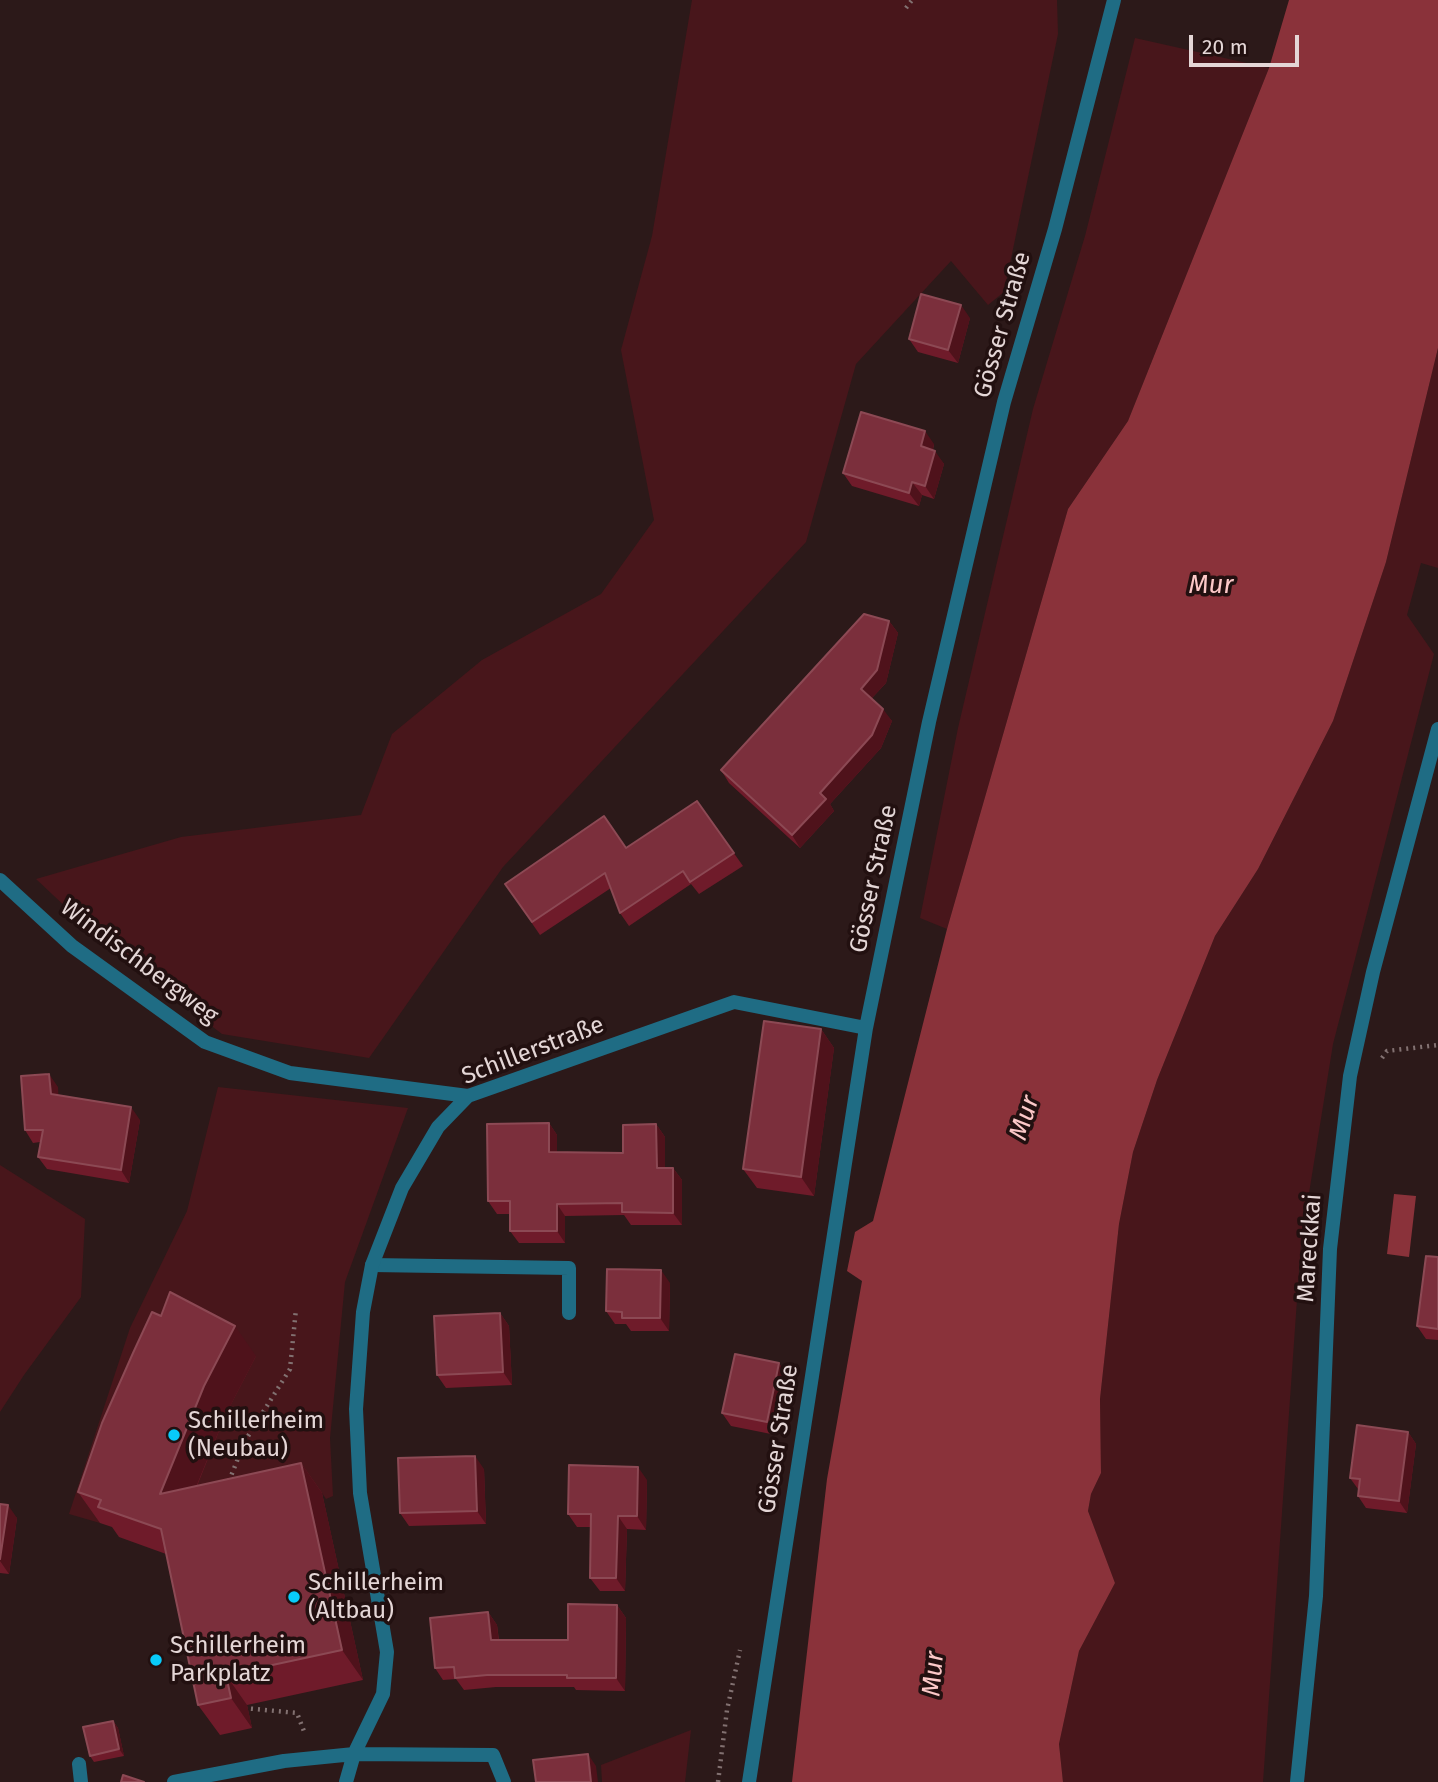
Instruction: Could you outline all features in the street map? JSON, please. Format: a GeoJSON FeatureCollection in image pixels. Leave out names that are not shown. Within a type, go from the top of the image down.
{"type":"FeatureCollection","features":[{"type":"Feature","properties":{"kind":"street","name":"Gösser Straße"},"geometry":{"type":"LineString","coordinates":[[749,1782],[866,1028],[929,722],[1004,402],[1055,229],[1114,0]]}},
{"type":"Feature","properties":{"kind":"street","name":"Mareckkai"},"geometry":{"type":"LineString","coordinates":[[1297,1782],[1316,1596],[1330,1249],[1350,1076],[1373,972],[1438,729]]}},
{"type":"Feature","properties":{"kind":"street","name":"Windischbergweg"},"geometry":{"type":"LineString","coordinates":[[0,880],[72,946],[205,1042],[290,1073],[468,1096]]}},
{"type":"Feature","properties":{"kind":"street","name":"Schillerstraße"},"geometry":{"type":"LineString","coordinates":[[346,1782],[354,1754],[383,1694],[387,1652],[360,1493],[356,1409],[363,1312],[372,1265],[402,1188],[438,1128],[468,1096],[734,1002],[866,1028]]}},
{"type":"Feature","properties":{"kind":"street"},"geometry":{"type":"LineString","coordinates":[[372,1265],[569,1268],[569,1313]]}},
{"type":"Feature","properties":{"kind":"street"},"geometry":{"type":"LineString","coordinates":[[174,1782],[284,1761],[354,1754],[493,1755],[504,1782]]}},
{"type":"Feature","properties":{"kind":"street"},"geometry":{"type":"LineString","coordinates":[[79,1764],[81,1782]]}},
{"type":"Feature","properties":{"kind":"path"},"geometry":{"type":"LineString","coordinates":[[906,8],[912,0]]}},
{"type":"Feature","properties":{"kind":"path"},"geometry":{"type":"LineString","coordinates":[[1376,1067],[1387,1051],[1438,1045]]}},
{"type":"Feature","properties":{"kind":"path"},"geometry":{"type":"LineString","coordinates":[[226,1489],[245,1441],[290,1369],[296,1309]]}},
{"type":"Feature","properties":{"kind":"path"},"geometry":{"type":"LineString","coordinates":[[243,1708],[297,1713],[314,1758]]}},
{"type":"Feature","properties":{"kind":"shaded area"},"geometry":{"type":"Polygon","coordinates":[[[692,0],[1057,0],[1058,34],[1004,292],[988,305],[951,261],[856,364],[806,542],[503,867],[369,1058],[222,1034],[105,944],[36,879],[181,837],[361,815],[392,734],[482,660],[601,594],[654,520],[621,350],[652,236],[692,0]]]}},
{"type":"Feature","properties":{"kind":"shaded area"},"geometry":{"type":"Polygon","coordinates":[[[1135,38],[1269,68],[1128,421],[1068,509],[947,929],[920,918],[958,728],[1033,409],[1085,236],[1135,38]]]}},
{"type":"Feature","properties":{"kind":"shaded area"},"geometry":{"type":"Polygon","coordinates":[[[1438,348],[1438,568],[1421,563],[1407,615],[1434,654],[1333,1044],[1301,1243],[1263,1782],[1063,1782],[1059,1744],[1079,1651],[1115,1583],[1088,1511],[1091,1494],[1101,1473],[1100,1399],[1119,1224],[1133,1152],[1157,1080],[1215,936],[1258,869],[1333,721],[1386,562],[1438,348]]]}},
{"type":"Feature","properties":{"kind":"shaded area"},"geometry":{"type":"Polygon","coordinates":[[[218,1087],[408,1108],[345,1282],[330,1438],[333,1496],[326,1499],[322,1493],[100,1523],[69,1514],[130,1328],[187,1211],[218,1087]]]}},
{"type":"Feature","properties":{"kind":"shaded area"},"geometry":{"type":"Polygon","coordinates":[[[0,1165],[85,1219],[81,1297],[0,1412],[0,1165]]]}},
{"type":"Feature","properties":{"kind":"shaded area"},"geometry":{"type":"Polygon","coordinates":[[[691,1730],[685,1782],[602,1782],[601,1765],[691,1730]]]}},
{"type":"Feature","properties":{"kind":"water","name":"Mur"},"geometry":{"type":"Polygon","coordinates":[[[1289,0],[1438,0],[1438,348],[1386,562],[1333,721],[1258,869],[1215,936],[1157,1080],[1133,1152],[1119,1224],[1100,1399],[1101,1473],[1091,1494],[1088,1511],[1115,1583],[1079,1651],[1059,1744],[1063,1782],[792,1782],[827,1479],[862,1281],[847,1271],[855,1232],[873,1221],[947,929],[1068,509],[1128,421],[1269,68],[1289,0]]]}},
{"type":"Feature","properties":{"kind":"water"},"geometry":{"type":"Polygon","coordinates":[[[1394,1194],[1416,1196],[1409,1257],[1387,1254],[1394,1194]]]}},
{"type":"Feature","properties":{"kind":"building"},"geometry":{"type":"Polygon","coordinates":[[[921,294],[961,305],[948,350],[909,339],[921,294]]]}},
{"type":"Feature","properties":{"kind":"building"},"geometry":{"type":"Polygon","coordinates":[[[861,412],[925,431],[921,446],[935,451],[925,486],[912,482],[909,493],[843,473],[861,412]]]}},
{"type":"Feature","properties":{"kind":"building"},"geometry":{"type":"Polygon","coordinates":[[[864,614],[889,621],[877,670],[861,689],[883,709],[872,735],[820,793],[826,799],[792,835],[721,770],[864,614]]]}},
{"type":"Feature","properties":{"kind":"building"},"geometry":{"type":"Polygon","coordinates":[[[697,801],[734,853],[690,882],[683,871],[620,913],[605,873],[532,922],[505,884],[604,816],[626,848],[697,801]]]}},
{"type":"Feature","properties":{"kind":"building"},"geometry":{"type":"Polygon","coordinates":[[[764,1021],[821,1029],[801,1177],[743,1169],[764,1021]]]}},
{"type":"Feature","properties":{"kind":"building"},"geometry":{"type":"Polygon","coordinates":[[[49,1074],[51,1094],[131,1107],[121,1170],[38,1157],[43,1130],[25,1130],[21,1076],[49,1074]]]}},
{"type":"Feature","properties":{"kind":"building"},"geometry":{"type":"Polygon","coordinates":[[[549,1123],[549,1152],[623,1153],[623,1125],[656,1124],[657,1168],[673,1168],[673,1213],[622,1212],[622,1203],[557,1204],[557,1231],[510,1231],[510,1201],[488,1201],[487,1124],[549,1123]]]}},
{"type":"Feature","properties":{"kind":"building"},"geometry":{"type":"Polygon","coordinates":[[[1426,1256],[1438,1257],[1438,1329],[1417,1326],[1426,1256]]]}},
{"type":"Feature","properties":{"kind":"building"},"geometry":{"type":"Polygon","coordinates":[[[607,1269],[661,1270],[660,1318],[622,1318],[622,1312],[606,1311],[607,1269]]]}},
{"type":"Feature","properties":{"kind":"building"},"geometry":{"type":"Polygon","coordinates":[[[170,1292],[235,1326],[204,1386],[160,1494],[301,1463],[342,1650],[226,1675],[231,1698],[198,1705],[161,1529],[98,1507],[101,1500],[78,1492],[102,1423],[133,1353],[152,1312],[161,1316],[170,1292]]]}},
{"type":"Feature","properties":{"kind":"building"},"geometry":{"type":"Polygon","coordinates":[[[500,1313],[503,1372],[437,1375],[434,1316],[500,1313]]]}},
{"type":"Feature","properties":{"kind":"building"},"geometry":{"type":"Polygon","coordinates":[[[735,1354],[779,1363],[767,1422],[722,1413],[735,1354]]]}},
{"type":"Feature","properties":{"kind":"building"},"geometry":{"type":"Polygon","coordinates":[[[1357,1425],[1408,1432],[1399,1501],[1358,1496],[1360,1479],[1350,1478],[1357,1425]]]}},
{"type":"Feature","properties":{"kind":"building"},"geometry":{"type":"Polygon","coordinates":[[[475,1456],[477,1511],[400,1513],[398,1458],[475,1456]]]}},
{"type":"Feature","properties":{"kind":"building"},"geometry":{"type":"Polygon","coordinates":[[[569,1465],[638,1467],[637,1516],[618,1516],[616,1578],[590,1578],[591,1514],[568,1514],[569,1465]]]}},
{"type":"Feature","properties":{"kind":"building"},"geometry":{"type":"Polygon","coordinates":[[[0,1504],[8,1505],[0,1559],[0,1504]]]}},
{"type":"Feature","properties":{"kind":"building"},"geometry":{"type":"Polygon","coordinates":[[[568,1604],[617,1605],[616,1678],[487,1675],[455,1678],[454,1667],[435,1668],[430,1618],[488,1612],[491,1640],[568,1640],[568,1604]]]}},
{"type":"Feature","properties":{"kind":"building"},"geometry":{"type":"Polygon","coordinates":[[[113,1721],[119,1749],[90,1756],[83,1727],[113,1721]]]}},
{"type":"Feature","properties":{"kind":"building"},"geometry":{"type":"Polygon","coordinates":[[[588,1754],[591,1782],[536,1782],[533,1760],[588,1754]]]}},
{"type":"Feature","properties":{"kind":"building"},"geometry":{"type":"Polygon","coordinates":[[[123,1775],[144,1782],[121,1782],[123,1775]]]}},
{"type":"Feature","properties":{"kind":"place","name":"Schillerheim (Neubau)"},"geometry":{"type":"Point","coordinates":[174,1435]}},
{"type":"Feature","properties":{"kind":"place","name":"Schillerheim (Altbau)"},"geometry":{"type":"Point","coordinates":[294,1597]}},
{"type":"Feature","properties":{"kind":"place","name":"Schillerheim Parkplatz"},"geometry":{"type":"Point","coordinates":[156,1660]}}]}
